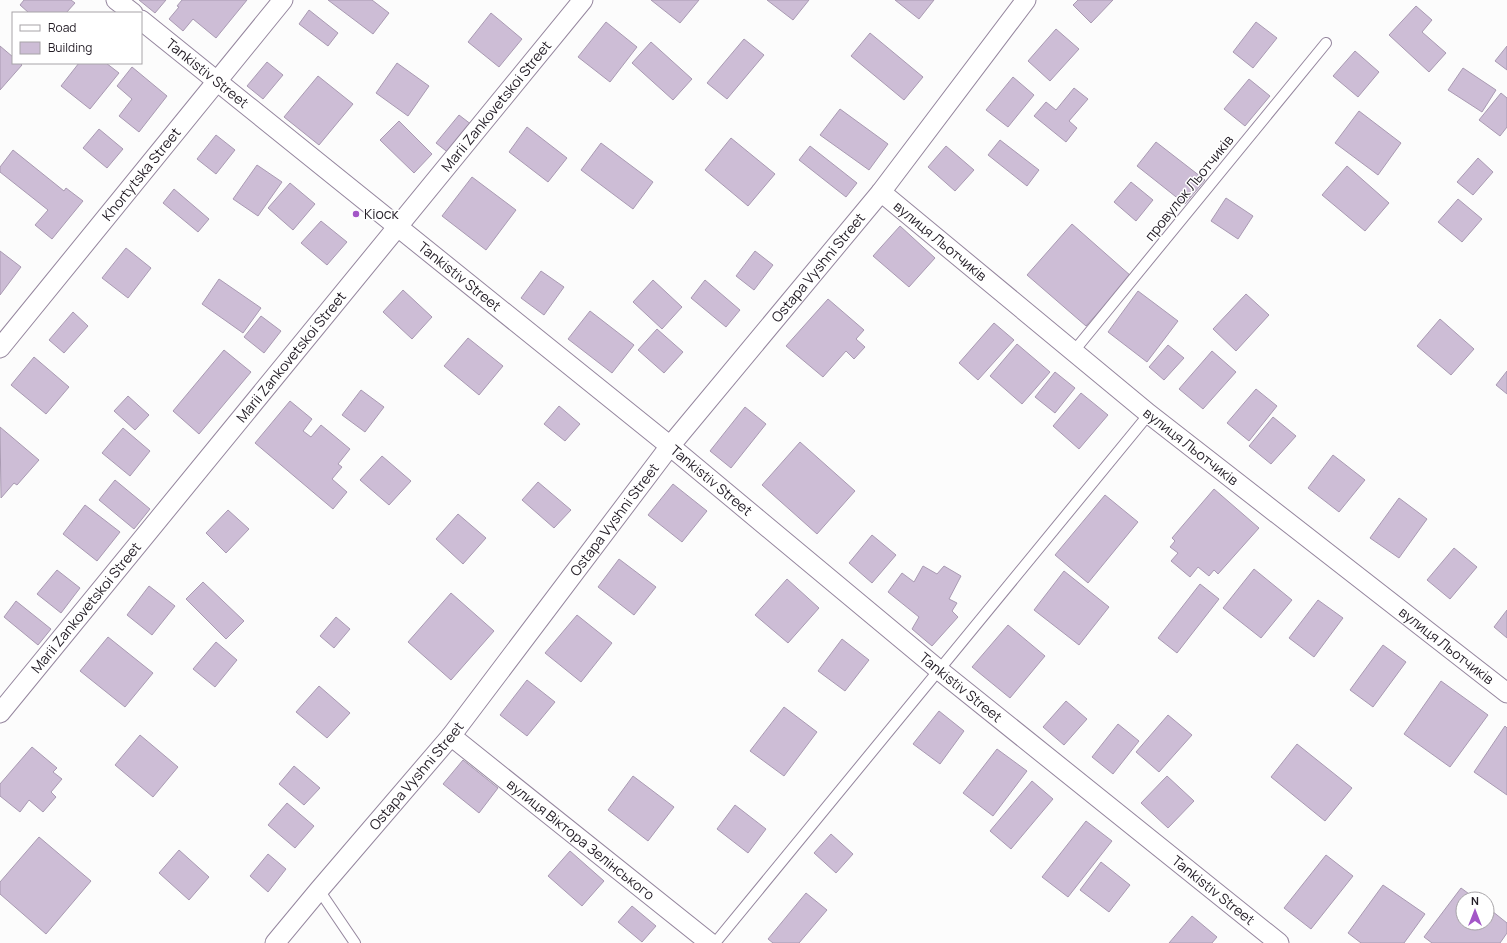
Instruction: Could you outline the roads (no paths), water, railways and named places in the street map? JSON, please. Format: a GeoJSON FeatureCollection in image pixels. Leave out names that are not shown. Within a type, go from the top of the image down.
{"type":"FeatureCollection","features":[{"type":"Feature","properties":{"kind":"street"},"geometry":{"type":"LineString","coordinates":[[116,0],[132,12]]}},
{"type":"Feature","properties":{"kind":"street","name":"Khortytska Street"},"geometry":{"type":"LineString","coordinates":[[0,348],[283,0]]}},
{"type":"Feature","properties":{"kind":"street","name":"Marii Zankovetskoi Street"},"geometry":{"type":"LineString","coordinates":[[0,713],[583,0]]}},
{"type":"Feature","properties":{"kind":"street","name":"Ostapa Vyshni Street"},"geometry":{"type":"LineString","coordinates":[[275,943],[452,736],[670,446],[881,192],[1026,0]]}},
{"type":"Feature","properties":{"kind":"street","name":"Tankistiv Street"},"geometry":{"type":"LineString","coordinates":[[142,21],[670,446],[939,670],[1279,943]]}},
{"type":"Feature","properties":{"kind":"street","name":"вулиця Льотчиків"},"geometry":{"type":"LineString","coordinates":[[881,192],[1149,414],[1507,693]]}},
{"type":"Feature","properties":{"kind":"street","name":"вулиця Віктора Зелінського"},"geometry":{"type":"LineString","coordinates":[[452,736],[710,943]]}},
{"type":"Feature","properties":{"kind":"lane","name":"провулок Льотчиків"},"geometry":{"type":"LineString","coordinates":[[1074,352],[1326,43]]}},
{"type":"Feature","properties":{"kind":"lane"},"geometry":{"type":"LineString","coordinates":[[715,943],[1149,414]]}},
{"type":"Feature","properties":{"kind":"lane"},"geometry":{"type":"LineString","coordinates":[[319,890],[355,943]]}},
{"type":"Feature","properties":{"kind":"place","name":"Кіоск"},"geometry":{"type":"Point","coordinates":[356,214]}}]}
